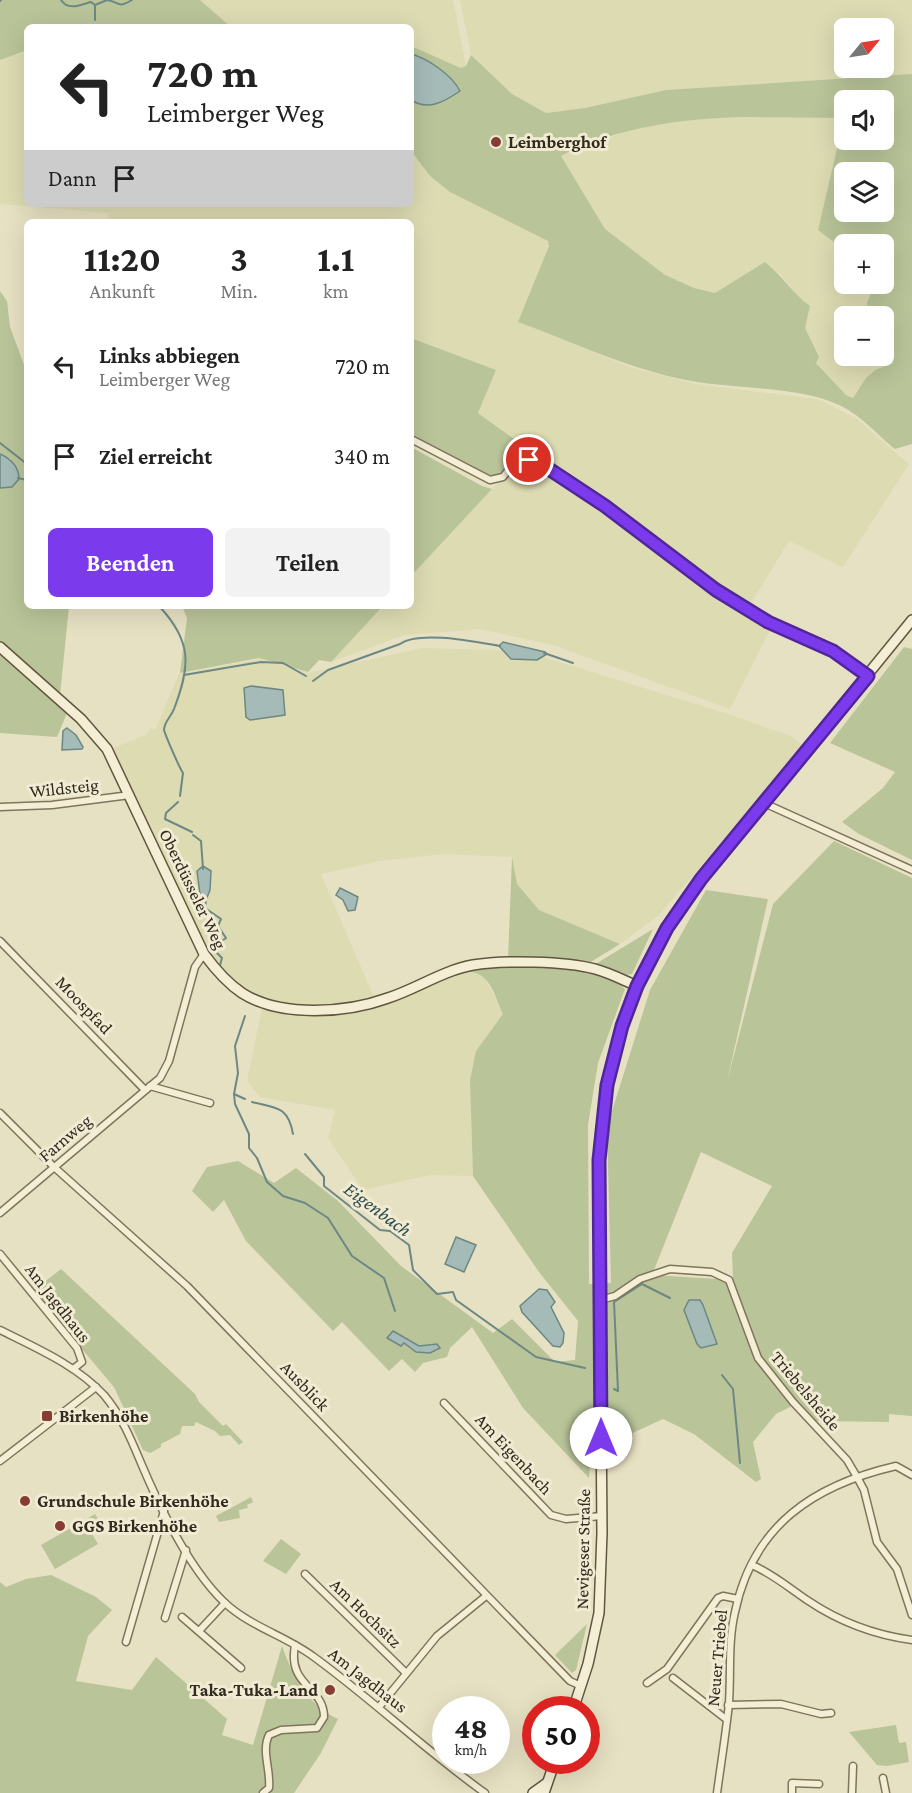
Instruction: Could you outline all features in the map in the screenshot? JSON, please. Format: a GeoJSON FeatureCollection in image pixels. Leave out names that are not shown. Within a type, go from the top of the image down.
{"type":"FeatureCollection","features":[{"type":"Feature","properties":{"kind":"main road","name":"Nevigeser Straße"},"geometry":{"type":"LineString","coordinates":[[578,1696],[598,1625],[602,1516],[598,1181],[602,1121],[614,1055],[637,986],[667,928],[701,879],[912,620]]}},
{"type":"Feature","properties":{"kind":"main road","name":"Oberdüsseler Weg"},"geometry":{"type":"LineString","coordinates":[[0,647],[95,733],[112,758],[204,954],[228,982],[243,993],[277,1006],[294,1008],[359,1006],[386,999],[455,971],[478,965],[575,965],[604,972],[637,986]]}},
{"type":"Feature","properties":{"kind":"main road"},"geometry":{"type":"LineString","coordinates":[[532,1793],[545,1788]]}},
{"type":"Feature","properties":{"kind":"street"},"geometry":{"type":"LineString","coordinates":[[414,441],[490,480],[503,477],[513,464],[521,461],[529,460],[546,467],[605,506],[716,590],[768,622],[833,651],[868,676]]}},
{"type":"Feature","properties":{"kind":"street","name":"Wildsteig"},"geometry":{"type":"LineString","coordinates":[[0,807],[52,805],[130,795]]}},
{"type":"Feature","properties":{"kind":"street"},"geometry":{"type":"LineString","coordinates":[[764,803],[912,870]]}},
{"type":"Feature","properties":{"kind":"street","name":"Moospfad"},"geometry":{"type":"LineString","coordinates":[[0,941],[148,1088]]}},
{"type":"Feature","properties":{"kind":"street","name":"Farnweg"},"geometry":{"type":"LineString","coordinates":[[0,1213],[160,1078],[169,1061],[195,968],[204,954]]}},
{"type":"Feature","properties":{"kind":"street"},"geometry":{"type":"LineString","coordinates":[[148,1088],[210,1103]]}},
{"type":"Feature","properties":{"kind":"street","name":"Ausblick"},"geometry":{"type":"LineString","coordinates":[[0,1113],[54,1167],[187,1286],[486,1596],[570,1681],[581,1686]]}},
{"type":"Feature","properties":{"kind":"street","name":"Am Jagdhaus"},"geometry":{"type":"LineString","coordinates":[[0,1254],[77,1348],[82,1362],[76,1371],[96,1387],[122,1422],[164,1511],[209,1586],[243,1617],[312,1655],[485,1793]]}},
{"type":"Feature","properties":{"kind":"street","name":"Triebelsheide"},"geometry":{"type":"LineString","coordinates":[[600,1300],[615,1296],[640,1279],[666,1269],[724,1275],[735,1291],[758,1358],[793,1402],[847,1460],[857,1477],[864,1490],[877,1542],[897,1569],[912,1615]]}},
{"type":"Feature","properties":{"kind":"street"},"geometry":{"type":"LineString","coordinates":[[0,1330],[76,1371]]}},
{"type":"Feature","properties":{"kind":"street"},"geometry":{"type":"LineString","coordinates":[[0,1461],[96,1387]]}},
{"type":"Feature","properties":{"kind":"street","name":"Am Eigenbach"},"geometry":{"type":"LineString","coordinates":[[444,1403],[551,1515],[566,1519],[602,1516]]}},
{"type":"Feature","properties":{"kind":"street"},"geometry":{"type":"LineString","coordinates":[[857,1477],[896,1466],[912,1475]]}},
{"type":"Feature","properties":{"kind":"street","name":"Neuer Triebel"},"geometry":{"type":"LineString","coordinates":[[717,1793],[728,1705],[734,1614],[752,1565],[770,1532],[791,1512],[833,1486],[857,1477]]}},
{"type":"Feature","properties":{"kind":"street"},"geometry":{"type":"LineString","coordinates":[[126,1642],[164,1511]]}},
{"type":"Feature","properties":{"kind":"street"},"geometry":{"type":"LineString","coordinates":[[165,1618],[186,1550]]}},
{"type":"Feature","properties":{"kind":"street"},"geometry":{"type":"LineString","coordinates":[[752,1565],[770,1573],[806,1599],[838,1618],[875,1632],[912,1640]]}},
{"type":"Feature","properties":{"kind":"street","name":"Am Hochsitz"},"geometry":{"type":"LineString","coordinates":[[305,1574],[406,1673]]}},
{"type":"Feature","properties":{"kind":"street","name":"Am Hochsitz"},"geometry":{"type":"LineString","coordinates":[[379,1707],[437,1636],[486,1596]]}},
{"type":"Feature","properties":{"kind":"street","name":"Neuer Triebel"},"geometry":{"type":"LineString","coordinates":[[647,1683],[667,1669],[718,1598],[723,1596],[738,1599]]}},
{"type":"Feature","properties":{"kind":"street"},"geometry":{"type":"LineString","coordinates":[[199,1631],[225,1603]]}},
{"type":"Feature","properties":{"kind":"street"},"geometry":{"type":"LineString","coordinates":[[182,1617],[241,1668]]}},
{"type":"Feature","properties":{"kind":"street"},"geometry":{"type":"LineString","coordinates":[[269,1788],[266,1742],[269,1735],[281,1730],[317,1728],[324,1717],[322,1704],[296,1673],[292,1659],[295,1646]]}},
{"type":"Feature","properties":{"kind":"street","name":"Neuer Triebel"},"geometry":{"type":"LineString","coordinates":[[673,1678],[726,1719]]}},
{"type":"Feature","properties":{"kind":"street"},"geometry":{"type":"LineString","coordinates":[[728,1705],[781,1704],[821,1714],[831,1713]]}},
{"type":"Feature","properties":{"kind":"street"},"geometry":{"type":"LineString","coordinates":[[852,1793],[853,1766]]}},
{"type":"Feature","properties":{"kind":"street"},"geometry":{"type":"LineString","coordinates":[[883,1778],[886,1793]]}},
{"type":"Feature","properties":{"kind":"street"},"geometry":{"type":"LineString","coordinates":[[792,1793],[792,1783],[819,1784]]}},
{"type":"Feature","properties":{"kind":"street"},"geometry":{"type":"LineString","coordinates":[[263,1793],[269,1788]]}},
{"type":"Feature","properties":{"kind":"street"},"geometry":{"type":"LineString","coordinates":[[269,1788],[276,1793]]}},
{"type":"Feature","properties":{"kind":"green space"},"geometry":{"type":"Polygon","coordinates":[[[0,0],[200,0],[228,24],[24,24],[24,51],[0,60],[0,0]]]}},
{"type":"Feature","properties":{"kind":"green space"},"geometry":{"type":"Polygon","coordinates":[[[200,0],[453,0],[466,66],[462,68],[414,47],[414,24],[228,24],[200,0]]]}},
{"type":"Feature","properties":{"kind":"green space"},"geometry":{"type":"Polygon","coordinates":[[[460,0],[912,0],[912,74],[894,75],[894,18],[834,18],[834,78],[850,78],[666,90],[585,108],[546,113],[512,94],[471,55],[460,0]]]}},
{"type":"Feature","properties":{"kind":"green space"},"geometry":{"type":"Polygon","coordinates":[[[414,47],[461,68],[466,66],[471,55],[512,94],[546,113],[585,108],[666,90],[850,78],[894,78],[894,75],[912,74],[912,444],[895,449],[856,415],[823,399],[786,391],[708,384],[669,376],[625,363],[518,322],[549,246],[548,241],[450,192],[430,176],[414,155],[414,47]],[[834,90],[834,118],[743,117],[649,126],[604,138],[561,156],[605,229],[665,275],[694,288],[715,293],[765,262],[810,306],[805,328],[819,357],[816,363],[846,395],[853,398],[866,378],[875,370],[894,366],[894,306],[867,306],[867,303],[871,294],[894,294],[894,234],[834,234],[834,242],[818,230],[837,150],[894,150],[894,90],[834,90]]]}},
{"type":"Feature","properties":{"kind":"green space"},"geometry":{"type":"Polygon","coordinates":[[[24,50],[24,206],[0,204],[0,60],[24,50]]]}},
{"type":"Feature","properties":{"kind":"green space"},"geometry":{"type":"Polygon","coordinates":[[[834,118],[834,150],[837,150],[818,230],[834,242],[834,294],[871,294],[867,306],[834,306],[834,366],[886,366],[875,370],[866,378],[853,398],[846,395],[816,362],[819,357],[805,328],[810,306],[799,298],[781,275],[765,262],[715,293],[694,288],[665,275],[605,229],[561,156],[638,127],[687,119],[834,118]]]}},
{"type":"Feature","properties":{"kind":"green space"},"geometry":{"type":"Polygon","coordinates":[[[414,155],[430,176],[548,241],[549,246],[519,322],[630,367],[696,384],[817,399],[856,418],[909,464],[843,567],[789,541],[750,605],[478,413],[496,370],[414,339],[414,219],[108,219],[109,213],[36,207],[414,207],[414,155]]]}},
{"type":"Feature","properties":{"kind":"green space"},"geometry":{"type":"Polygon","coordinates":[[[0,291],[7,301],[10,327],[24,365],[24,609],[69,609],[60,695],[67,713],[57,737],[0,733],[0,488],[2,488],[11,459],[0,454],[0,291]]]}},
{"type":"Feature","properties":{"kind":"green space"},"geometry":{"type":"Polygon","coordinates":[[[414,339],[496,370],[478,413],[546,462],[521,455],[503,474],[486,478],[414,439],[414,339]]]}},
{"type":"Feature","properties":{"kind":"green space"},"geometry":{"type":"Polygon","coordinates":[[[414,449],[482,486],[492,489],[414,573],[414,449]]]}},
{"type":"Feature","properties":{"kind":"green space"},"geometry":{"type":"Polygon","coordinates":[[[525,467],[540,469],[715,595],[771,628],[730,709],[553,645],[480,629],[404,635],[331,662],[380,609],[414,609],[414,573],[492,489],[514,470],[525,467]]]}},
{"type":"Feature","properties":{"kind":"green space"},"geometry":{"type":"Polygon","coordinates":[[[183,609],[380,609],[331,662],[319,660],[308,672],[259,658],[180,673],[187,618],[183,609]]]}},
{"type":"Feature","properties":{"kind":"green space"},"geometry":{"type":"Polygon","coordinates":[[[904,647],[912,649],[912,860],[859,834],[842,822],[883,788],[895,772],[830,743],[904,647]]]}},
{"type":"Feature","properties":{"kind":"green space"},"geometry":{"type":"Polygon","coordinates":[[[423,648],[524,651],[728,714],[793,737],[804,747],[659,915],[620,944],[539,910],[517,884],[512,857],[443,854],[380,861],[321,874],[378,1007],[452,976],[474,971],[484,977],[504,1014],[476,1051],[470,1080],[473,1176],[430,1175],[363,1190],[328,1138],[335,1110],[260,1097],[247,1081],[264,998],[238,984],[211,957],[113,748],[146,735],[151,728],[155,730],[179,674],[260,659],[308,673],[423,648]]]}},
{"type":"Feature","properties":{"kind":"green space"},"geometry":{"type":"Polygon","coordinates":[[[834,841],[912,878],[912,1416],[889,1414],[889,1422],[814,1421],[801,1406],[792,1406],[776,1414],[753,1442],[761,1479],[756,1482],[694,1434],[663,1419],[591,1452],[589,1478],[523,1408],[472,1327],[450,1348],[447,1357],[423,1363],[415,1372],[402,1359],[389,1371],[342,1322],[333,1331],[246,1241],[224,1200],[213,1212],[192,1191],[207,1167],[238,1161],[274,1183],[296,1168],[338,1201],[401,1266],[493,1333],[512,1319],[555,1362],[575,1360],[578,1321],[539,1272],[473,1176],[470,1080],[476,1051],[503,1014],[493,990],[484,978],[470,972],[461,973],[496,967],[546,967],[594,974],[613,981],[625,989],[598,1063],[588,1125],[589,1284],[611,1283],[607,1127],[650,990],[706,890],[768,899],[727,1082],[773,904],[834,841]],[[701,1152],[652,1275],[733,1280],[732,1253],[772,1186],[701,1152]]]}},
{"type":"Feature","properties":{"kind":"green space"},"geometry":{"type":"Polygon","coordinates":[[[512,857],[517,884],[539,910],[620,944],[589,963],[508,960],[512,857]]]}},
{"type":"Feature","properties":{"kind":"green space"},"geometry":{"type":"Polygon","coordinates":[[[653,929],[632,974],[626,975],[594,965],[653,929]]]}},
{"type":"Feature","properties":{"kind":"green space"},"geometry":{"type":"Polygon","coordinates":[[[61,1269],[195,1394],[199,1402],[223,1426],[226,1424],[243,1442],[239,1445],[230,1435],[220,1436],[196,1422],[194,1426],[182,1426],[180,1434],[150,1453],[143,1450],[114,1387],[33,1291],[61,1269]]]}},
{"type":"Feature","properties":{"kind":"green space"},"geometry":{"type":"Polygon","coordinates":[[[251,1497],[253,1502],[247,1505],[248,1508],[239,1510],[240,1518],[219,1522],[216,1516],[251,1497]]]}},
{"type":"Feature","properties":{"kind":"green space"},"geometry":{"type":"Polygon","coordinates":[[[95,1514],[103,1527],[92,1534],[98,1544],[55,1569],[41,1545],[95,1514]]]}},
{"type":"Feature","properties":{"kind":"green space"},"geometry":{"type":"Polygon","coordinates":[[[281,1539],[301,1554],[286,1574],[263,1561],[281,1539]]]}},
{"type":"Feature","properties":{"kind":"green space"},"geometry":{"type":"Polygon","coordinates":[[[51,1575],[96,1597],[112,1610],[88,1636],[76,1681],[132,1690],[156,1657],[227,1719],[222,1735],[253,1745],[282,1646],[291,1669],[303,1689],[318,1706],[338,1719],[321,1753],[294,1793],[0,1793],[0,1582],[6,1587],[26,1579],[51,1575]]]}},
{"type":"Feature","properties":{"kind":"green space"},"geometry":{"type":"Polygon","coordinates":[[[587,1624],[576,1670],[572,1673],[555,1655],[587,1624]]]}},
{"type":"Feature","properties":{"kind":"green space"},"geometry":{"type":"Polygon","coordinates":[[[896,1725],[899,1743],[906,1742],[909,1762],[887,1766],[877,1765],[849,1732],[896,1725]]]}},
{"type":"Feature","properties":{"kind":"water"},"geometry":{"type":"Polygon","coordinates":[[[414,55],[438,68],[460,91],[436,104],[414,102],[414,55]]]}},
{"type":"Feature","properties":{"kind":"water"},"geometry":{"type":"Polygon","coordinates":[[[0,454],[11,461],[18,470],[19,479],[12,487],[0,488],[0,454]]]}},
{"type":"Feature","properties":{"kind":"water"},"geometry":{"type":"Polygon","coordinates":[[[503,642],[547,654],[537,660],[511,659],[499,646],[503,642]]]}},
{"type":"Feature","properties":{"kind":"water"},"geometry":{"type":"Polygon","coordinates":[[[251,686],[283,690],[285,715],[250,720],[246,717],[244,688],[251,686]]]}},
{"type":"Feature","properties":{"kind":"water"},"geometry":{"type":"Polygon","coordinates":[[[67,728],[76,735],[82,749],[62,750],[63,731],[67,728]]]}},
{"type":"Feature","properties":{"kind":"water"},"geometry":{"type":"Polygon","coordinates":[[[203,866],[211,871],[210,890],[206,900],[200,894],[197,871],[203,866]]]}},
{"type":"Feature","properties":{"kind":"water"},"geometry":{"type":"Polygon","coordinates":[[[340,888],[358,897],[355,910],[348,911],[343,900],[336,895],[340,888]]]}},
{"type":"Feature","properties":{"kind":"water"},"geometry":{"type":"Polygon","coordinates":[[[456,1237],[476,1245],[464,1272],[445,1264],[456,1237]]]}},
{"type":"Feature","properties":{"kind":"water"},"geometry":{"type":"Polygon","coordinates":[[[539,1289],[547,1290],[555,1302],[551,1307],[564,1333],[560,1347],[553,1346],[522,1312],[520,1306],[539,1289]]]}},
{"type":"Feature","properties":{"kind":"water"},"geometry":{"type":"Polygon","coordinates":[[[689,1300],[700,1300],[717,1344],[701,1348],[697,1344],[684,1310],[689,1300]]]}},
{"type":"Feature","properties":{"kind":"water"},"geometry":{"type":"Polygon","coordinates":[[[393,1331],[419,1346],[437,1344],[440,1348],[430,1353],[416,1352],[404,1343],[401,1346],[387,1338],[393,1331]]]}},
{"type":"Feature","properties":{"kind":"waterway"},"geometry":{"type":"LineString","coordinates":[[61,0],[71,6],[91,2],[95,5]]}},
{"type":"Feature","properties":{"kind":"waterway"},"geometry":{"type":"LineString","coordinates":[[95,5],[107,0],[121,4],[132,0]]}},
{"type":"Feature","properties":{"kind":"waterway"},"geometry":{"type":"LineString","coordinates":[[95,6],[95,20]]}},
{"type":"Feature","properties":{"kind":"waterway","name":"Eigenbach"},"geometry":{"type":"LineString","coordinates":[[0,443],[24,462]]}},
{"type":"Feature","properties":{"kind":"waterway"},"geometry":{"type":"LineString","coordinates":[[18,478],[24,479]]}},
{"type":"Feature","properties":{"kind":"waterway","name":"Eigenbach"},"geometry":{"type":"LineString","coordinates":[[162,609],[178,631],[185,655],[183,680],[173,712],[164,730],[183,773],[180,796]]}},
{"type":"Feature","properties":{"kind":"waterway"},"geometry":{"type":"LineString","coordinates":[[313,681],[328,670],[409,640],[434,637],[500,646]]}},
{"type":"Feature","properties":{"kind":"waterway"},"geometry":{"type":"LineString","coordinates":[[544,653],[573,663]]}},
{"type":"Feature","properties":{"kind":"waterway"},"geometry":{"type":"LineString","coordinates":[[184,675],[261,662],[283,663],[306,676]]}},
{"type":"Feature","properties":{"kind":"waterway","name":"Eigenbach"},"geometry":{"type":"LineString","coordinates":[[178,802],[166,813],[165,819],[192,832]]}},
{"type":"Feature","properties":{"kind":"waterway","name":"Eigenbach"},"geometry":{"type":"LineString","coordinates":[[193,835],[201,841],[203,869]]}},
{"type":"Feature","properties":{"kind":"waterway","name":"Eigenbach"},"geometry":{"type":"LineString","coordinates":[[206,898],[205,908],[221,919],[218,926],[226,938],[212,948],[222,958],[220,965]]}},
{"type":"Feature","properties":{"kind":"waterway","name":"Eigenbach"},"geometry":{"type":"LineString","coordinates":[[245,1016],[235,1046],[238,1073],[234,1094],[245,1099]]}},
{"type":"Feature","properties":{"kind":"waterway"},"geometry":{"type":"LineString","coordinates":[[234,1094],[235,1104],[249,1134],[249,1148],[257,1158],[267,1182],[283,1196],[305,1203],[328,1218],[352,1256],[384,1278],[395,1311]]}},
{"type":"Feature","properties":{"kind":"waterway","name":"Eigenbach"},"geometry":{"type":"LineString","coordinates":[[252,1102],[274,1107],[284,1113],[293,1134]]}},
{"type":"Feature","properties":{"kind":"waterway","name":"Eigenbach"},"geometry":{"type":"LineString","coordinates":[[305,1154],[324,1177],[324,1186],[380,1230],[390,1231],[409,1245],[413,1270],[437,1294],[453,1292],[456,1300],[536,1357],[585,1368]]}},
{"type":"Feature","properties":{"kind":"waterway","name":"Eigenbach"},"geometry":{"type":"LineString","coordinates":[[614,1389],[618,1391],[614,1302],[642,1284],[670,1298]]}},
{"type":"Feature","properties":{"kind":"waterway","name":"Eigenbach"},"geometry":{"type":"LineString","coordinates":[[722,1375],[733,1389],[740,1463]]}},
{"type":"Feature","properties":{"kind":"place","name":"Leimberghof"},"geometry":{"type":"Point","coordinates":[496,142]}},
{"type":"Feature","properties":{"kind":"place","name":"Birkenhöhe"},"geometry":{"type":"Point","coordinates":[47,1416]}},
{"type":"Feature","properties":{"kind":"place","name":"Grundschule Birkenhöhe"},"geometry":{"type":"Point","coordinates":[25,1501]}},
{"type":"Feature","properties":{"kind":"place","name":"GGS Birkenhöhe"},"geometry":{"type":"Point","coordinates":[60,1526]}},
{"type":"Feature","properties":{"kind":"place","name":"Taka-Tuka-Land"},"geometry":{"type":"Point","coordinates":[330,1690]}},
{"type":"Feature","properties":{"kind":"route"},"geometry":{"type":"LineString","coordinates":[[529,460],[546,467],[605,506],[716,590],[768,622],[833,651],[868,676],[701,879],[667,928],[637,986],[622,1026],[607,1085],[599,1160],[601,1438]]}}]}
